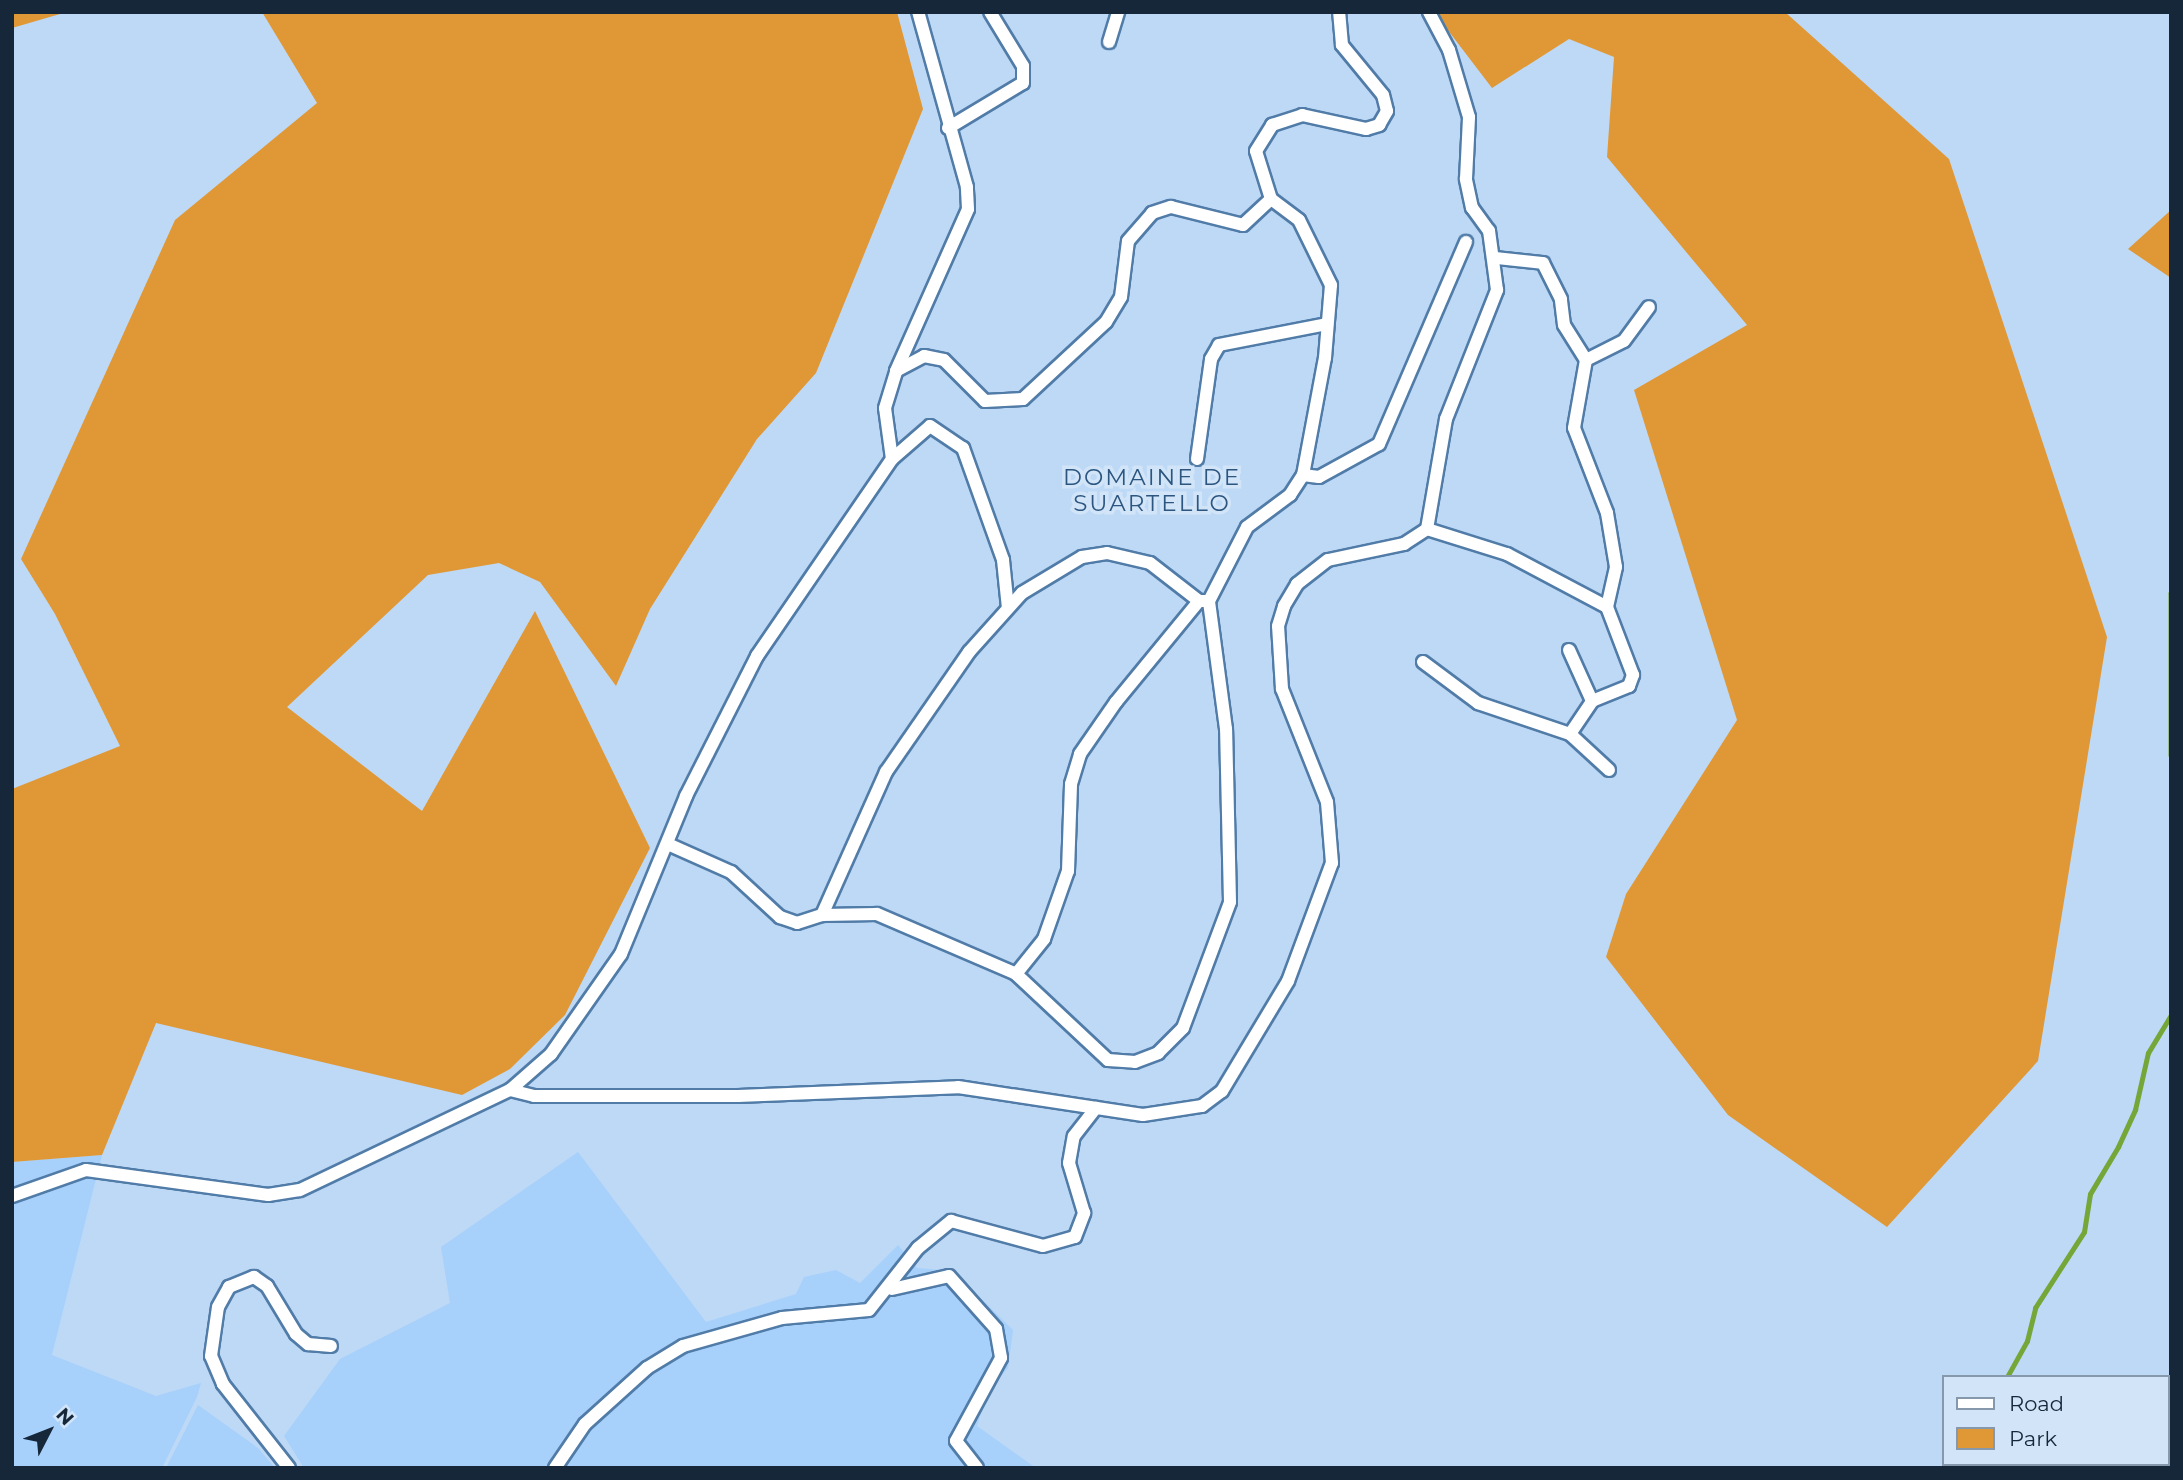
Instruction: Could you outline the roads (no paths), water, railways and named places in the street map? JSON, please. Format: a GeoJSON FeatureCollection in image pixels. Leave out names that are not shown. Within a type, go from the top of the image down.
{"type":"FeatureCollection","features":[{"type":"Feature","properties":{"kind":"street"},"geometry":{"type":"LineString","coordinates":[[892,459],[886,408],[896,371],[968,209],[967,187],[948,128],[918,12]]}},
{"type":"Feature","properties":{"kind":"street"},"geometry":{"type":"LineString","coordinates":[[948,128],[1023,83],[1023,66],[990,12]]}},
{"type":"Feature","properties":{"kind":"street"},"geometry":{"type":"LineString","coordinates":[[1109,42],[1118,12]]}},
{"type":"Feature","properties":{"kind":"street"},"geometry":{"type":"LineString","coordinates":[[1016,974],[1044,939],[1068,871],[1071,783],[1080,754],[1204,601],[1247,527],[1290,495],[1303,475],[1331,285],[1299,220],[1271,199],[1256,151],[1272,125],[1302,115],[1366,129],[1380,125],[1387,111],[1373,80],[1342,45],[1339,12]]}},
{"type":"Feature","properties":{"kind":"street"},"geometry":{"type":"LineString","coordinates":[[510,1090],[534,1096],[738,1096],[958,1087],[1153,1115],[1202,1106],[1222,1091],[1288,981],[1332,863],[1327,802],[1282,689],[1278,626],[1284,606],[1297,584],[1328,559],[1404,544],[1427,529],[1446,419],[1497,290],[1496,258],[1468,189],[1469,127],[1460,80],[1429,12]]}},
{"type":"Feature","properties":{"kind":"street"},"geometry":{"type":"LineString","coordinates":[[896,371],[924,356],[944,360],[985,401],[1023,399],[1107,321],[1121,297],[1128,242],[1152,213],[1171,206],[1243,225],[1271,199]]}},
{"type":"Feature","properties":{"kind":"street"},"geometry":{"type":"LineString","coordinates":[[1303,475],[1319,477],[1379,444],[1466,242]]}},
{"type":"Feature","properties":{"kind":"street"},"geometry":{"type":"LineString","coordinates":[[1496,258],[1543,263],[1561,299],[1564,325],[1586,359],[1574,428],[1613,539],[1616,567],[1607,607],[1633,676],[1629,686],[1592,701],[1570,734]]}},
{"type":"Feature","properties":{"kind":"street"},"geometry":{"type":"LineString","coordinates":[[1586,359],[1624,341],[1649,307]]}},
{"type":"Feature","properties":{"kind":"street"},"geometry":{"type":"LineString","coordinates":[[1196,459],[1210,359],[1219,345],[1327,324]]}},
{"type":"Feature","properties":{"kind":"street"},"geometry":{"type":"LineString","coordinates":[[12,1196],[86,1170],[268,1195],[300,1190],[510,1090],[551,1054],[621,954],[670,845],[686,796],[757,656],[892,459],[930,426],[963,448],[1003,560],[1008,608]]}},
{"type":"Feature","properties":{"kind":"street"},"geometry":{"type":"LineString","coordinates":[[1427,529],[1507,554],[1607,607]]}},
{"type":"Feature","properties":{"kind":"street"},"geometry":{"type":"LineString","coordinates":[[670,845],[731,872],[780,917],[797,923],[822,915],[877,914],[1016,974],[1108,1060],[1135,1062],[1158,1053],[1199,997],[1230,902],[1226,729],[1204,601],[1150,562],[1108,553],[1082,557],[1052,572],[1008,608],[969,652],[886,772],[822,915]]}},
{"type":"Feature","properties":{"kind":"street"},"geometry":{"type":"LineString","coordinates":[[1569,650],[1592,701]]}},
{"type":"Feature","properties":{"kind":"street"},"geometry":{"type":"LineString","coordinates":[[1423,662],[1478,703],[1570,734],[1609,770]]}},
{"type":"Feature","properties":{"kind":"street"},"geometry":{"type":"LineString","coordinates":[[555,1468],[584,1424],[682,1346],[782,1318],[869,1310],[892,1289],[918,1248],[951,1221],[1044,1246],[1074,1237],[1084,1213],[1069,1163],[1074,1136],[1096,1108]]}},
{"type":"Feature","properties":{"kind":"street"},"geometry":{"type":"LineString","coordinates":[[892,1289],[949,1276],[996,1329],[1001,1358],[956,1441],[977,1468]]}},
{"type":"Feature","properties":{"kind":"street"},"geometry":{"type":"LineString","coordinates":[[289,1468],[223,1384],[211,1356],[218,1307],[229,1287],[254,1277],[267,1286],[296,1334],[308,1344],[331,1346]]}},
{"type":"Feature","properties":{"kind":"waterway"},"geometry":{"type":"LineString","coordinates":[[2171,593],[2171,755]]}},
{"type":"Feature","properties":{"kind":"waterway"},"geometry":{"type":"LineString","coordinates":[[2008,1375],[2027,1341],[2035,1308],[2084,1232],[2090,1194],[2118,1147],[2135,1110],[2148,1053],[2171,1015]]}},
{"type":"Feature","properties":{"kind":"district","name":"DOMAINE DE SUARTELLO"},"geometry":{"type":"Point","coordinates":[1152,490]}}]}
